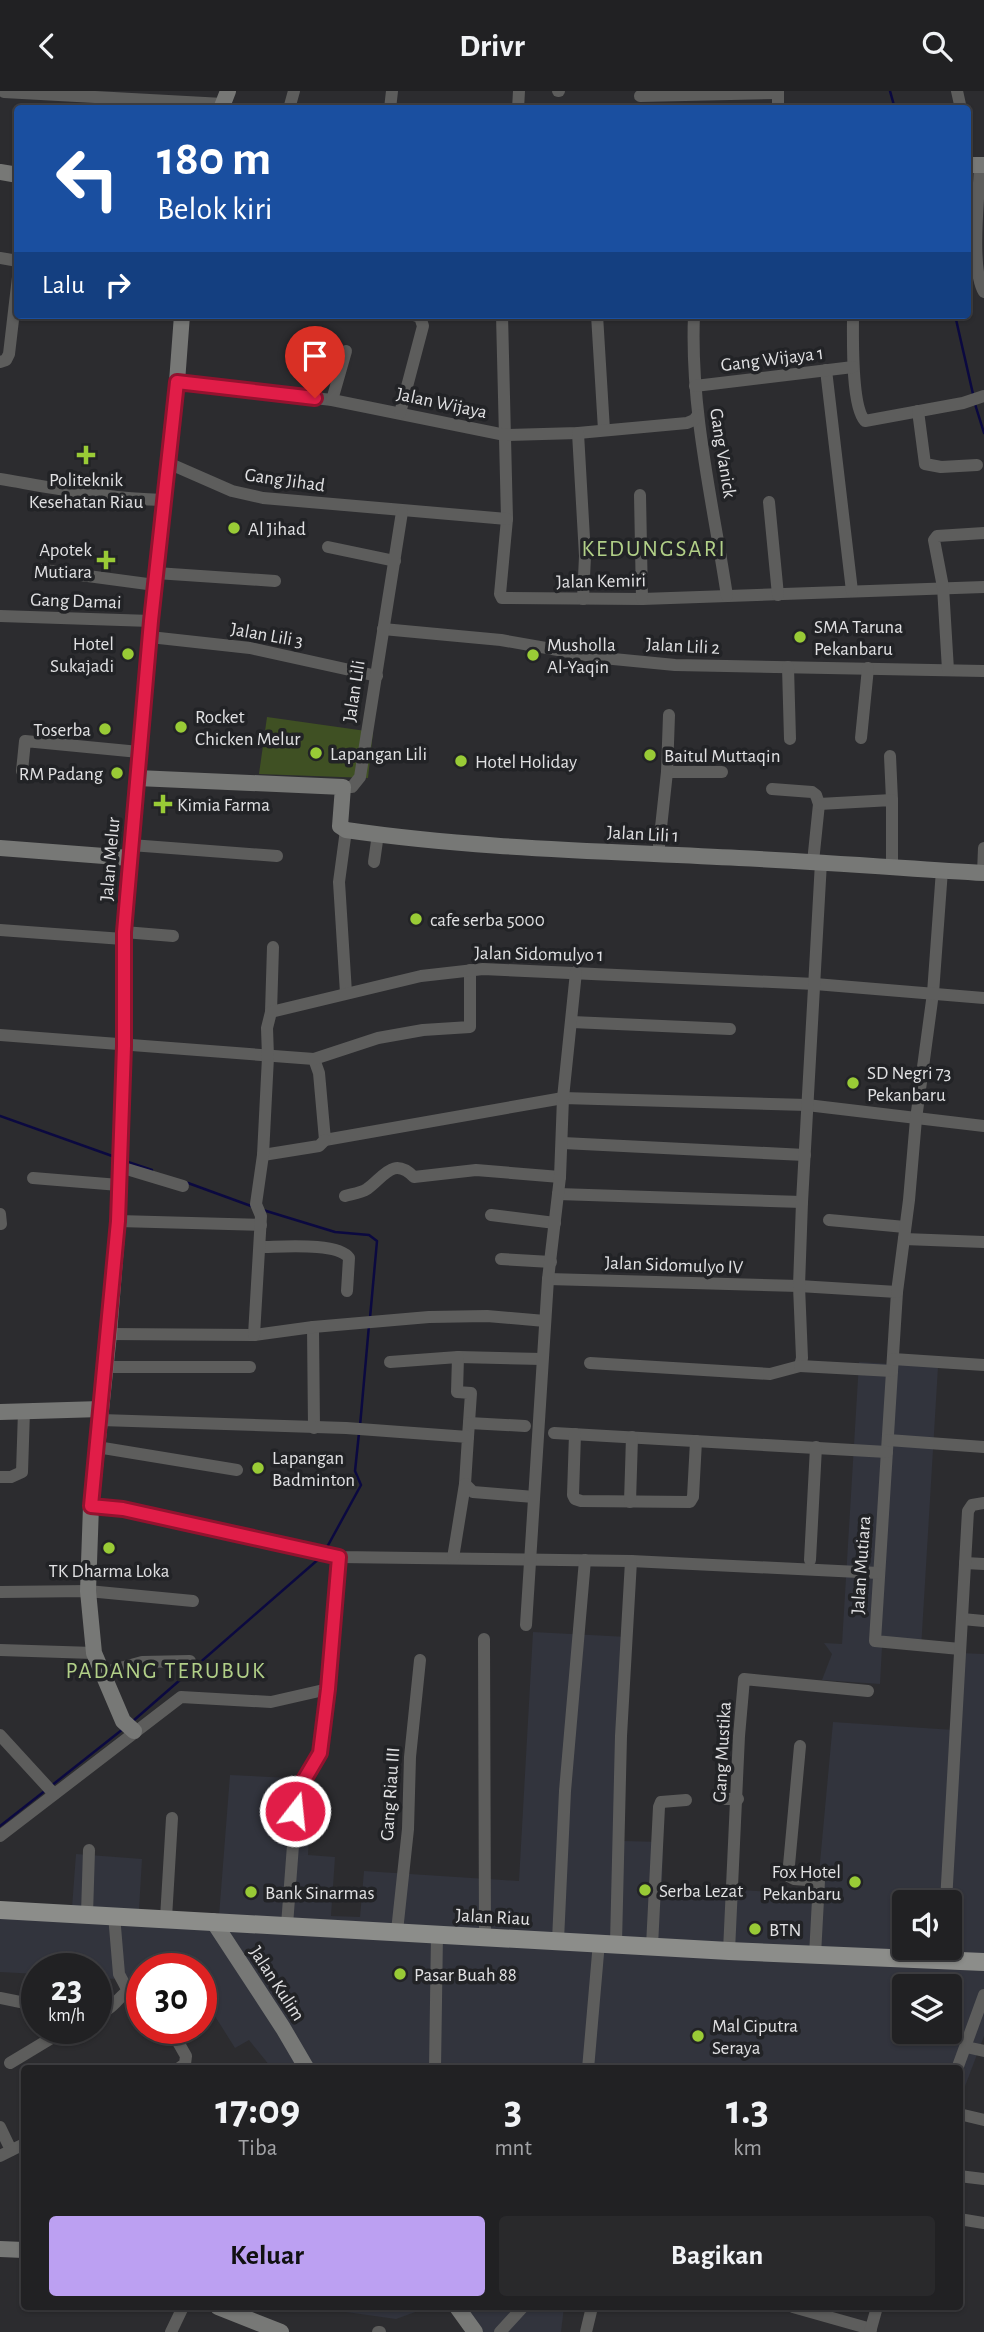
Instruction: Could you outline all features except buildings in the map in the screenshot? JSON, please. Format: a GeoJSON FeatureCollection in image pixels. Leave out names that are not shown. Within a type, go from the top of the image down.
{"type":"FeatureCollection","features":[{"type":"Feature","properties":{"kind":"main road","name":"Jalan Riau"},"geometry":{"type":"LineString","coordinates":[[0,1910],[608,1942],[729,1951],[816,1955],[892,1954]]}},
{"type":"Feature","properties":{"kind":"main road","name":"Jalan Riau"},"geometry":{"type":"LineString","coordinates":[[962,1958],[984,1962]]}},
{"type":"Feature","properties":{"kind":"street"},"geometry":{"type":"LineString","coordinates":[[0,103],[4,91],[224,101]]}},
{"type":"Feature","properties":{"kind":"street"},"geometry":{"type":"LineString","coordinates":[[640,98],[778,92]]}},
{"type":"Feature","properties":{"kind":"street"},"geometry":{"type":"LineString","coordinates":[[977,165],[977,288]]}},
{"type":"Feature","properties":{"kind":"street"},"geometry":{"type":"LineString","coordinates":[[0,362],[6,361],[9,354],[14,311]]}},
{"type":"Feature","properties":{"kind":"street","name":"Jalan Melur"},"geometry":{"type":"LineString","coordinates":[[129,1726],[94,1653],[88,1591],[91,1506],[118,1221],[124,1046],[123,935],[182,319]]}},
{"type":"Feature","properties":{"kind":"street"},"geometry":{"type":"LineString","coordinates":[[400,413],[423,326],[421,319]]}},
{"type":"Feature","properties":{"kind":"street","name":"Jalan Kemiri"},"geometry":{"type":"LineString","coordinates":[[502,319],[507,519],[501,597],[507,600],[642,599],[984,587]]}},
{"type":"Feature","properties":{"kind":"street"},"geometry":{"type":"LineString","coordinates":[[597,319],[604,430]]}},
{"type":"Feature","properties":{"kind":"street","name":"Gang Vanick"},"geometry":{"type":"LineString","coordinates":[[694,319],[698,415],[727,596]]}},
{"type":"Feature","properties":{"kind":"street"},"geometry":{"type":"LineString","coordinates":[[853,319],[853,367],[860,412],[864,421],[963,403],[981,397]]}},
{"type":"Feature","properties":{"kind":"street"},"geometry":{"type":"LineString","coordinates":[[332,400],[346,351]]}},
{"type":"Feature","properties":{"kind":"street","name":"Gang Wijaya 1"},"geometry":{"type":"LineString","coordinates":[[695,386],[853,367]]}},
{"type":"Feature","properties":{"kind":"street"},"geometry":{"type":"LineString","coordinates":[[826,370],[852,591]]}},
{"type":"Feature","properties":{"kind":"street","name":"Jalan Wijaya"},"geometry":{"type":"LineString","coordinates":[[177,382],[332,400],[505,435],[578,433],[687,423],[698,415]]}},
{"type":"Feature","properties":{"kind":"street"},"geometry":{"type":"LineString","coordinates":[[918,411],[925,464],[941,467],[977,465]]}},
{"type":"Feature","properties":{"kind":"street"},"geometry":{"type":"LineString","coordinates":[[578,433],[585,556],[583,599]]}},
{"type":"Feature","properties":{"kind":"street","name":"Gang Jihad"},"geometry":{"type":"LineString","coordinates":[[168,463],[232,491],[252,496],[402,512],[507,519]]}},
{"type":"Feature","properties":{"kind":"street"},"geometry":{"type":"LineString","coordinates":[[0,479],[86,493],[164,500]]}},
{"type":"Feature","properties":{"kind":"street"},"geometry":{"type":"LineString","coordinates":[[640,495],[642,599]]}},
{"type":"Feature","properties":{"kind":"street"},"geometry":{"type":"LineString","coordinates":[[769,502],[778,595]]}},
{"type":"Feature","properties":{"kind":"street","name":"Jalan Lili"},"geometry":{"type":"LineString","coordinates":[[343,787],[352,787],[360,777],[402,512]]}},
{"type":"Feature","properties":{"kind":"street"},"geometry":{"type":"LineString","coordinates":[[948,670],[943,587],[934,537],[984,533]]}},
{"type":"Feature","properties":{"kind":"street"},"geometry":{"type":"LineString","coordinates":[[328,547],[395,561]]}},
{"type":"Feature","properties":{"kind":"street"},"geometry":{"type":"LineString","coordinates":[[43,570],[155,579],[275,581]]}},
{"type":"Feature","properties":{"kind":"street","name":"Gang Damai"},"geometry":{"type":"LineString","coordinates":[[0,617],[151,629]]}},
{"type":"Feature","properties":{"kind":"street","name":"Jalan Lili 3"},"geometry":{"type":"LineString","coordinates":[[151,629],[377,676]]}},
{"type":"Feature","properties":{"kind":"street","name":"Jalan Lili 2"},"geometry":{"type":"LineString","coordinates":[[383,629],[501,640],[603,658],[675,665],[984,671]]}},
{"type":"Feature","properties":{"kind":"street"},"geometry":{"type":"LineString","coordinates":[[788,667],[790,739]]}},
{"type":"Feature","properties":{"kind":"street"},"geometry":{"type":"LineString","coordinates":[[861,738],[868,668]]}},
{"type":"Feature","properties":{"kind":"street"},"geometry":{"type":"LineString","coordinates":[[658,855],[667,772],[669,715]]}},
{"type":"Feature","properties":{"kind":"street"},"geometry":{"type":"LineString","coordinates":[[22,771],[25,741],[139,752]]}},
{"type":"Feature","properties":{"kind":"street"},"geometry":{"type":"LineString","coordinates":[[890,756],[891,867]]}},
{"type":"Feature","properties":{"kind":"street"},"geometry":{"type":"LineString","coordinates":[[667,772],[722,772]]}},
{"type":"Feature","properties":{"kind":"street"},"geometry":{"type":"LineString","coordinates":[[137,778],[343,787],[340,826],[346,830],[339,882],[346,993]]}},
{"type":"Feature","properties":{"kind":"street"},"geometry":{"type":"LineString","coordinates":[[772,789],[812,792],[819,804],[815,984],[799,1286],[800,1366]]}},
{"type":"Feature","properties":{"kind":"street"},"geometry":{"type":"LineString","coordinates":[[819,804],[892,800]]}},
{"type":"Feature","properties":{"kind":"street","name":"Jalan Lili 1"},"geometry":{"type":"LineString","coordinates":[[346,830],[428,840],[983,873]]}},
{"type":"Feature","properties":{"kind":"street"},"geometry":{"type":"LineString","coordinates":[[374,862],[378,834]]}},
{"type":"Feature","properties":{"kind":"street"},"geometry":{"type":"LineString","coordinates":[[0,848],[277,856]]}},
{"type":"Feature","properties":{"kind":"street"},"geometry":{"type":"LineString","coordinates":[[983,873],[984,848]]}},
{"type":"Feature","properties":{"kind":"street","name":"Jalan Mutiara"},"geometry":{"type":"LineString","coordinates":[[942,870],[933,993],[897,1292],[875,1641],[960,1649]]}},
{"type":"Feature","properties":{"kind":"street"},"geometry":{"type":"LineString","coordinates":[[0,930],[173,936]]}},
{"type":"Feature","properties":{"kind":"street"},"geometry":{"type":"LineString","coordinates":[[254,1335],[273,947]]}},
{"type":"Feature","properties":{"kind":"street","name":"Jalan Sidomulyo 1"},"geometry":{"type":"LineString","coordinates":[[271,1012],[421,976],[483,969],[815,984],[984,998]]}},
{"type":"Feature","properties":{"kind":"street"},"geometry":{"type":"LineString","coordinates":[[0,1035],[314,1059],[378,1038],[423,1030],[470,1027],[470,970]]}},
{"type":"Feature","properties":{"kind":"street"},"geometry":{"type":"LineString","coordinates":[[526,1625],[548,1279],[560,1177],[564,1098],[576,972]]}},
{"type":"Feature","properties":{"kind":"street"},"geometry":{"type":"LineString","coordinates":[[572,1022],[730,1029]]}},
{"type":"Feature","properties":{"kind":"street"},"geometry":{"type":"LineString","coordinates":[[314,1059],[319,1073],[325,1140]]}},
{"type":"Feature","properties":{"kind":"street"},"geometry":{"type":"LineString","coordinates":[[263,1155],[320,1146],[325,1140],[564,1098],[807,1105],[984,1126]]}},
{"type":"Feature","properties":{"kind":"street"},"geometry":{"type":"LineString","coordinates":[[563,1143],[805,1155]]}},
{"type":"Feature","properties":{"kind":"street"},"geometry":{"type":"LineString","coordinates":[[120,1160],[183,1186]]}},
{"type":"Feature","properties":{"kind":"street"},"geometry":{"type":"LineString","coordinates":[[345,1196],[364,1191],[388,1170],[397,1168],[407,1170],[414,1177],[477,1170],[560,1177]]}},
{"type":"Feature","properties":{"kind":"street"},"geometry":{"type":"LineString","coordinates":[[33,1178],[119,1185]]}},
{"type":"Feature","properties":{"kind":"street"},"geometry":{"type":"LineString","coordinates":[[558,1194],[802,1202]]}},
{"type":"Feature","properties":{"kind":"street"},"geometry":{"type":"LineString","coordinates":[[0,1214],[1,1224]]}},
{"type":"Feature","properties":{"kind":"street"},"geometry":{"type":"LineString","coordinates":[[118,1221],[259,1215]]}},
{"type":"Feature","properties":{"kind":"street"},"geometry":{"type":"LineString","coordinates":[[491,1215],[555,1223]]}},
{"type":"Feature","properties":{"kind":"street"},"geometry":{"type":"LineString","coordinates":[[829,1220],[904,1233],[984,1242]]}},
{"type":"Feature","properties":{"kind":"street"},"geometry":{"type":"LineString","coordinates":[[260,1247],[328,1248],[342,1251],[349,1256],[347,1290]]}},
{"type":"Feature","properties":{"kind":"street"},"geometry":{"type":"LineString","coordinates":[[501,1259],[551,1262]]}},
{"type":"Feature","properties":{"kind":"street","name":"Jalan Sidomulyo IV"},"geometry":{"type":"LineString","coordinates":[[548,1279],[799,1286]]}},
{"type":"Feature","properties":{"kind":"street"},"geometry":{"type":"LineString","coordinates":[[799,1286],[897,1292]]}},
{"type":"Feature","properties":{"kind":"street"},"geometry":{"type":"LineString","coordinates":[[109,1334],[254,1335],[429,1317],[476,1316],[545,1321]]}},
{"type":"Feature","properties":{"kind":"street"},"geometry":{"type":"LineString","coordinates":[[313,1327],[314,1428]]}},
{"type":"Feature","properties":{"kind":"street"},"geometry":{"type":"LineString","coordinates":[[390,1361],[458,1357],[542,1359]]}},
{"type":"Feature","properties":{"kind":"street"},"geometry":{"type":"LineString","coordinates":[[453,1558],[465,1485],[471,1393],[457,1392],[458,1357]]}},
{"type":"Feature","properties":{"kind":"street"},"geometry":{"type":"LineString","coordinates":[[590,1363],[770,1374],[800,1366],[984,1365]]}},
{"type":"Feature","properties":{"kind":"street"},"geometry":{"type":"LineString","coordinates":[[106,1367],[250,1367]]}},
{"type":"Feature","properties":{"kind":"street"},"geometry":{"type":"LineString","coordinates":[[0,1412],[24,1411],[370,1429],[468,1437]]}},
{"type":"Feature","properties":{"kind":"street"},"geometry":{"type":"LineString","coordinates":[[0,1477],[20,1475],[22,1472],[24,1411]]}},
{"type":"Feature","properties":{"kind":"street"},"geometry":{"type":"LineString","coordinates":[[469,1423],[525,1426]]}},
{"type":"Feature","properties":{"kind":"street"},"geometry":{"type":"LineString","coordinates":[[554,1433],[816,1447],[984,1447]]}},
{"type":"Feature","properties":{"kind":"street"},"geometry":{"type":"LineString","coordinates":[[575,1434],[575,1499],[690,1502],[693,1497],[696,1441]]}},
{"type":"Feature","properties":{"kind":"street"},"geometry":{"type":"LineString","coordinates":[[630,1502],[632,1437]]}},
{"type":"Feature","properties":{"kind":"street"},"geometry":{"type":"LineString","coordinates":[[97,1447],[237,1470]]}},
{"type":"Feature","properties":{"kind":"street"},"geometry":{"type":"LineString","coordinates":[[810,1560],[816,1447]]}},
{"type":"Feature","properties":{"kind":"street"},"geometry":{"type":"LineString","coordinates":[[465,1485],[473,1492],[534,1497]]}},
{"type":"Feature","properties":{"kind":"street"},"geometry":{"type":"LineString","coordinates":[[947,1890],[968,1511],[972,1505],[984,1503]]}},
{"type":"Feature","properties":{"kind":"street"},"geometry":{"type":"LineString","coordinates":[[91,1506],[123,1509],[334,1556],[631,1561],[879,1573]]}},
{"type":"Feature","properties":{"kind":"street"},"geometry":{"type":"LineString","coordinates":[[287,1925],[297,1792],[320,1753],[328,1689],[334,1556]]}},
{"type":"Feature","properties":{"kind":"street"},"geometry":{"type":"LineString","coordinates":[[558,1940],[565,1791],[585,1560]]}},
{"type":"Feature","properties":{"kind":"street"},"geometry":{"type":"LineString","coordinates":[[589,2065],[608,1942],[631,1561]]}},
{"type":"Feature","properties":{"kind":"street"},"geometry":{"type":"LineString","coordinates":[[965,1563],[984,1564]]}},
{"type":"Feature","properties":{"kind":"street"},"geometry":{"type":"LineString","coordinates":[[0,1592],[88,1591],[193,1601]]}},
{"type":"Feature","properties":{"kind":"street"},"geometry":{"type":"LineString","coordinates":[[961,1619],[984,1621]]}},
{"type":"Feature","properties":{"kind":"street"},"geometry":{"type":"LineString","coordinates":[[484,1639],[485,1936]]}},
{"type":"Feature","properties":{"kind":"street"},"geometry":{"type":"LineString","coordinates":[[0,1650],[94,1653]]}},
{"type":"Feature","properties":{"kind":"street","name":"Gang Riau III"},"geometry":{"type":"LineString","coordinates":[[397,1931],[408,1829],[410,1758],[420,1660]]}},
{"type":"Feature","properties":{"kind":"street"},"geometry":{"type":"LineString","coordinates":[[102,1673],[142,1662],[190,1661]]}},
{"type":"Feature","properties":{"kind":"street","name":"Gang Mustika"},"geometry":{"type":"LineString","coordinates":[[729,1951],[739,1736],[745,1678],[868,1691]]}},
{"type":"Feature","properties":{"kind":"street"},"geometry":{"type":"LineString","coordinates":[[0,1836],[129,1726],[181,1696],[271,1702],[328,1689]]}},
{"type":"Feature","properties":{"kind":"street"},"geometry":{"type":"LineString","coordinates":[[0,1735],[51,1791]]}},
{"type":"Feature","properties":{"kind":"street"},"geometry":{"type":"LineString","coordinates":[[800,1746],[788,1876],[819,1881],[816,1955]]}},
{"type":"Feature","properties":{"kind":"street"},"geometry":{"type":"LineString","coordinates":[[720,1799],[738,1799]]}},
{"type":"Feature","properties":{"kind":"street"},"geometry":{"type":"LineString","coordinates":[[652,1946],[659,1807],[661,1802],[686,1800]]}},
{"type":"Feature","properties":{"kind":"street"},"geometry":{"type":"LineString","coordinates":[[166,1918],[172,1818]]}},
{"type":"Feature","properties":{"kind":"street"},"geometry":{"type":"LineString","coordinates":[[87,1914],[89,1850]]}},
{"type":"Feature","properties":{"kind":"street"},"geometry":{"type":"LineString","coordinates":[[114,1915],[119,1974],[126,1987]]}},
{"type":"Feature","properties":{"kind":"street","name":"Jalan Kulim"},"geometry":{"type":"LineString","coordinates":[[213,1921],[284,2028],[305,2065]]}},
{"type":"Feature","properties":{"kind":"street"},"geometry":{"type":"LineString","coordinates":[[435,2065],[437,1934]]}},
{"type":"Feature","properties":{"kind":"street"},"geometry":{"type":"LineString","coordinates":[[112,2006],[126,1993]]}},
{"type":"Feature","properties":{"kind":"street"},"geometry":{"type":"LineString","coordinates":[[959,2065],[984,1995]]}},
{"type":"Feature","properties":{"kind":"street"},"geometry":{"type":"LineString","coordinates":[[0,1998],[21,2002]]}},
{"type":"Feature","properties":{"kind":"street"},"geometry":{"type":"LineString","coordinates":[[10,2063],[41,2044]]}},
{"type":"Feature","properties":{"kind":"street"},"geometry":{"type":"LineString","coordinates":[[179,2044],[186,2056],[184,2065]]}},
{"type":"Feature","properties":{"kind":"street"},"geometry":{"type":"LineString","coordinates":[[966,2047],[984,2050]]}},
{"type":"Feature","properties":{"kind":"street"},"geometry":{"type":"LineString","coordinates":[[963,2116],[984,2120]]}},
{"type":"Feature","properties":{"kind":"street"},"geometry":{"type":"LineString","coordinates":[[0,2127],[6,2153]]}},
{"type":"Feature","properties":{"kind":"street"},"geometry":{"type":"LineString","coordinates":[[963,2176],[984,2179]]}},
{"type":"Feature","properties":{"kind":"street"},"geometry":{"type":"LineString","coordinates":[[963,2220],[984,2223]]}},
{"type":"Feature","properties":{"kind":"street"},"geometry":{"type":"LineString","coordinates":[[0,2249],[21,2250]]}},
{"type":"Feature","properties":{"kind":"street"},"geometry":{"type":"LineString","coordinates":[[171,2332],[182,2310]]}},
{"type":"Feature","properties":{"kind":"street"},"geometry":{"type":"LineString","coordinates":[[226,2310],[281,2332]]}},
{"type":"Feature","properties":{"kind":"street"},"geometry":{"type":"LineString","coordinates":[[459,2310],[475,2332]]}},
{"type":"Feature","properties":{"kind":"street"},"geometry":{"type":"LineString","coordinates":[[500,2332],[520,2310]]}},
{"type":"Feature","properties":{"kind":"street"},"geometry":{"type":"LineString","coordinates":[[586,2332],[591,2310]]}},
{"type":"Feature","properties":{"kind":"street"},"geometry":{"type":"LineString","coordinates":[[803,2310],[870,2330],[876,2310]]}},
{"type":"Feature","properties":{"kind":"shaded area"},"geometry":{"type":"Polygon","coordinates":[[[859,1362],[938,1367],[921,1649],[882,1647],[880,1684],[822,1680],[832,1654],[824,1643],[842,1644],[859,1362]]]}},
{"type":"Feature","properties":{"kind":"shaded area"},"geometry":{"type":"Polygon","coordinates":[[[533,1632],[628,1637],[623,1841],[663,1842],[662,1885],[817,1895],[833,1722],[954,1730],[959,1653],[984,1654],[984,2036],[963,2091],[963,2065],[269,2065],[249,2040],[235,2048],[217,2019],[217,1953],[126,1953],[126,1979],[112,1979],[112,1953],[21,1953],[21,1973],[0,1972],[0,1903],[72,1908],[76,1854],[142,1859],[139,1910],[219,1916],[230,1775],[312,1779],[308,1855],[335,1857],[331,1916],[360,1917],[364,1871],[519,1881],[533,1632]]]}},
{"type":"Feature","properties":{"kind":"shaded area"},"geometry":{"type":"Polygon","coordinates":[[[344,2310],[421,2310],[396,2319],[344,2310]]]}},
{"type":"Feature","properties":{"kind":"shaded area"},"geometry":{"type":"Polygon","coordinates":[[[465,2310],[564,2310],[561,2332],[466,2332],[465,2310]]]}},
{"type":"Feature","properties":{"kind":"green space","name":"Lapangan Lili"},"geometry":{"type":"Polygon","coordinates":[[[267,717],[373,732],[368,778],[259,774],[267,717]]]}},
{"type":"Feature","properties":{"kind":"waterway"},"geometry":{"type":"LineString","coordinates":[[890,91],[894,105]]}},
{"type":"Feature","properties":{"kind":"waterway"},"geometry":{"type":"LineString","coordinates":[[956,319],[973,394]]}},
{"type":"Feature","properties":{"kind":"waterway"},"geometry":{"type":"LineString","coordinates":[[975,404],[984,433]]}},
{"type":"Feature","properties":{"kind":"waterway"},"geometry":{"type":"LineString","coordinates":[[0,1116],[115,1157]]}},
{"type":"Feature","properties":{"kind":"waterway"},"geometry":{"type":"LineString","coordinates":[[125,1161],[152,1170]]}},
{"type":"Feature","properties":{"kind":"waterway"},"geometry":{"type":"LineString","coordinates":[[188,1183],[251,1206]]}},
{"type":"Feature","properties":{"kind":"waterway"},"geometry":{"type":"LineString","coordinates":[[263,1210],[335,1232],[369,1235],[377,1241],[370,1318]]}},
{"type":"Feature","properties":{"kind":"waterway"},"geometry":{"type":"LineString","coordinates":[[360,1426],[369,1325]]}},
{"type":"Feature","properties":{"kind":"waterway"},"geometry":{"type":"LineString","coordinates":[[326,1549],[361,1485],[355,1471],[359,1433]]}},
{"type":"Feature","properties":{"kind":"waterway"},"geometry":{"type":"LineString","coordinates":[[133,1721],[321,1557]]}},
{"type":"Feature","properties":{"kind":"waterway"},"geometry":{"type":"LineString","coordinates":[[51,1786],[123,1729]]}},
{"type":"Feature","properties":{"kind":"waterway"},"geometry":{"type":"LineString","coordinates":[[0,1826],[46,1790]]}},
{"type":"Feature","properties":{"kind":"place","name":"Politeknik Kesehatan Riau"},"geometry":{"type":"Point","coordinates":[86,455]}},
{"type":"Feature","properties":{"kind":"place","name":"Al Jihad"},"geometry":{"type":"Point","coordinates":[234,528]}},
{"type":"Feature","properties":{"kind":"place","name":"Apotek Mutiara"},"geometry":{"type":"Point","coordinates":[106,560]}},
{"type":"Feature","properties":{"kind":"place","name":"SMA Taruna Pekanbaru"},"geometry":{"type":"Point","coordinates":[800,637]}},
{"type":"Feature","properties":{"kind":"place","name":"Hotel Sukajadi"},"geometry":{"type":"Point","coordinates":[128,654]}},
{"type":"Feature","properties":{"kind":"place","name":"Musholla Al-Yaqin"},"geometry":{"type":"Point","coordinates":[533,655]}},
{"type":"Feature","properties":{"kind":"place","name":"Rocket Chicken Melur"},"geometry":{"type":"Point","coordinates":[181,727]}},
{"type":"Feature","properties":{"kind":"place","name":"Toserba"},"geometry":{"type":"Point","coordinates":[105,729]}},
{"type":"Feature","properties":{"kind":"place","name":"Lapangan Lili"},"geometry":{"type":"Point","coordinates":[316,753]}},
{"type":"Feature","properties":{"kind":"place","name":"Baitul Muttaqin"},"geometry":{"type":"Point","coordinates":[650,755]}},
{"type":"Feature","properties":{"kind":"place","name":"Hotel Holiday"},"geometry":{"type":"Point","coordinates":[461,761]}},
{"type":"Feature","properties":{"kind":"place","name":"RM Padang"},"geometry":{"type":"Point","coordinates":[117,773]}},
{"type":"Feature","properties":{"kind":"place","name":"Kimia Farma"},"geometry":{"type":"Point","coordinates":[163,804]}},
{"type":"Feature","properties":{"kind":"place","name":"cafe serba 5000"},"geometry":{"type":"Point","coordinates":[416,919]}},
{"type":"Feature","properties":{"kind":"place","name":"SD Negri 73 Pekanbaru"},"geometry":{"type":"Point","coordinates":[853,1083]}},
{"type":"Feature","properties":{"kind":"place","name":"Lapangan Badminton"},"geometry":{"type":"Point","coordinates":[258,1468]}},
{"type":"Feature","properties":{"kind":"place","name":"TK Dharma Loka"},"geometry":{"type":"Point","coordinates":[109,1548]}},
{"type":"Feature","properties":{"kind":"place","name":"Fox Hotel Pekanbaru"},"geometry":{"type":"Point","coordinates":[855,1882]}},
{"type":"Feature","properties":{"kind":"place","name":"Serba Lezat"},"geometry":{"type":"Point","coordinates":[645,1890]}},
{"type":"Feature","properties":{"kind":"place","name":"Bank Sinarmas"},"geometry":{"type":"Point","coordinates":[251,1892]}},
{"type":"Feature","properties":{"kind":"place","name":"BTN"},"geometry":{"type":"Point","coordinates":[755,1929]}},
{"type":"Feature","properties":{"kind":"place","name":"Pasar Buah 88"},"geometry":{"type":"Point","coordinates":[400,1974]}},
{"type":"Feature","properties":{"kind":"place","name":"Mal Ciputra Seraya"},"geometry":{"type":"Point","coordinates":[698,2036]}},
{"type":"Feature","properties":{"kind":"district","name":"KEDUNGSARI"},"geometry":{"type":"Point","coordinates":[654,548]}},
{"type":"Feature","properties":{"kind":"district","name":"PADANG TERUBUK"},"geometry":{"type":"Point","coordinates":[166,1670]}},
{"type":"Feature","properties":{"kind":"route"},"geometry":{"type":"LineString","coordinates":[[295,1811],[297,1792],[320,1753],[339,1557],[123,1509],[91,1506],[118,1221],[124,1046],[124,932],[151,621],[177,382],[315,398]]}}]}
